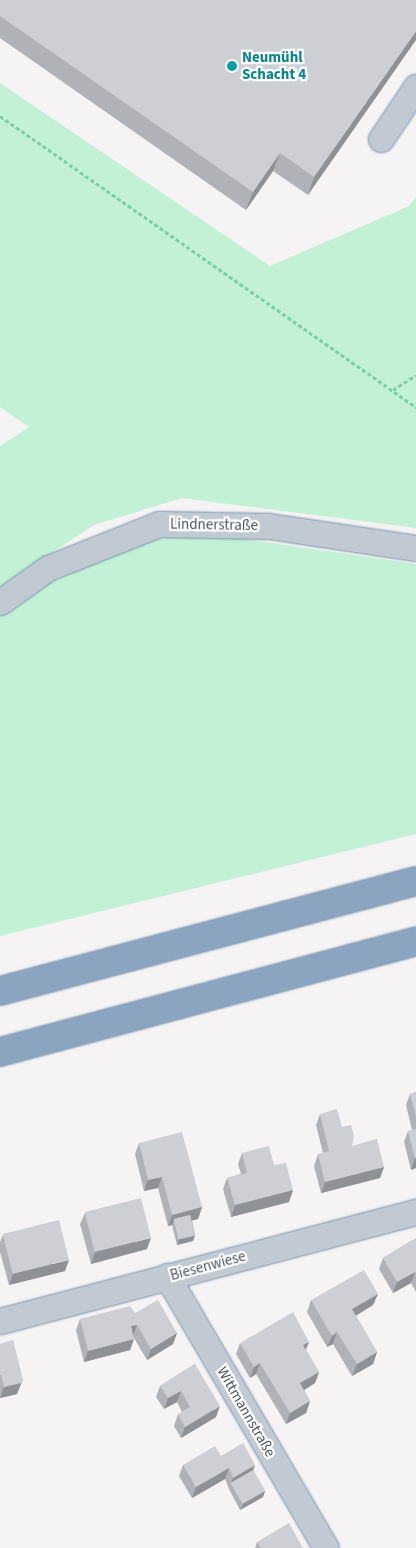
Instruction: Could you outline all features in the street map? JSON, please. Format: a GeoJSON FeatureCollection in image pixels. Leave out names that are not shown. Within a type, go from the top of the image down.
{"type":"FeatureCollection","features":[{"type":"Feature","properties":{"kind":"highway"},"geometry":{"type":"LineString","coordinates":[[0,991],[416,881]]}},
{"type":"Feature","properties":{"kind":"highway"},"geometry":{"type":"LineString","coordinates":[[0,1052],[416,941]]}},
{"type":"Feature","properties":{"kind":"street"},"geometry":{"type":"LineString","coordinates":[[381,139],[416,87]]}},
{"type":"Feature","properties":{"kind":"street","name":"Lindnerstraße"},"geometry":{"type":"LineString","coordinates":[[0,602],[48,568],[159,524],[269,526],[416,548]]}},
{"type":"Feature","properties":{"kind":"street","name":"Biesenwiese"},"geometry":{"type":"LineString","coordinates":[[0,1321],[416,1212]]}},
{"type":"Feature","properties":{"kind":"street","name":"Wittmannstraße"},"geometry":{"type":"LineString","coordinates":[[167,1276],[326,1548]]}},
{"type":"Feature","properties":{"kind":"path"},"geometry":{"type":"LineString","coordinates":[[0,116],[393,390],[416,408]]}},
{"type":"Feature","properties":{"kind":"path"},"geometry":{"type":"LineString","coordinates":[[393,390],[416,375]]}},
{"type":"Feature","properties":{"kind":"green space"},"geometry":{"type":"Polygon","coordinates":[[[0,83],[270,266],[409,206],[416,197],[416,528],[182,498],[94,525],[0,587],[0,446],[29,427],[0,407],[0,83]]]}},
{"type":"Feature","properties":{"kind":"green space"},"geometry":{"type":"Polygon","coordinates":[[[160,527],[416,564],[416,834],[0,936],[0,606],[49,571],[160,527]]]}},
{"type":"Feature","properties":{"kind":"building"},"geometry":{"type":"Polygon","coordinates":[[[0,0],[416,0],[416,31],[314,177],[280,153],[253,192],[0,16],[0,0]]]}},
{"type":"Feature","properties":{"kind":"building"},"geometry":{"type":"Polygon","coordinates":[[[416,1092],[416,1117],[410,1094],[416,1092]]]}},
{"type":"Feature","properties":{"kind":"building"},"geometry":{"type":"Polygon","coordinates":[[[337,1109],[342,1127],[351,1125],[354,1136],[352,1146],[377,1139],[384,1167],[325,1182],[318,1154],[329,1151],[320,1114],[337,1109]]]}},
{"type":"Feature","properties":{"kind":"building"},"geometry":{"type":"Polygon","coordinates":[[[416,1129],[416,1158],[415,1158],[408,1131],[416,1129]]]}},
{"type":"Feature","properties":{"kind":"building"},"geometry":{"type":"Polygon","coordinates":[[[182,1132],[202,1207],[172,1215],[162,1177],[148,1180],[139,1143],[182,1132]]]}},
{"type":"Feature","properties":{"kind":"building"},"geometry":{"type":"Polygon","coordinates":[[[269,1146],[274,1165],[286,1163],[293,1190],[235,1205],[227,1178],[247,1173],[242,1153],[269,1146]]]}},
{"type":"Feature","properties":{"kind":"building"},"geometry":{"type":"Polygon","coordinates":[[[141,1198],[151,1238],[95,1252],[85,1212],[141,1198]]]}},
{"type":"Feature","properties":{"kind":"building"},"geometry":{"type":"Polygon","coordinates":[[[190,1215],[195,1235],[179,1239],[174,1219],[190,1215]]]}},
{"type":"Feature","properties":{"kind":"building"},"geometry":{"type":"Polygon","coordinates":[[[59,1220],[69,1260],[13,1274],[3,1234],[59,1220]]]}},
{"type":"Feature","properties":{"kind":"building"},"geometry":{"type":"Polygon","coordinates":[[[416,1238],[416,1273],[397,1282],[383,1258],[416,1238]]]}},
{"type":"Feature","properties":{"kind":"building"},"geometry":{"type":"Polygon","coordinates":[[[364,1270],[378,1294],[352,1309],[377,1352],[357,1364],[337,1332],[332,1336],[311,1300],[364,1270]]]}},
{"type":"Feature","properties":{"kind":"building"},"geometry":{"type":"Polygon","coordinates":[[[158,1300],[177,1333],[151,1349],[137,1325],[131,1326],[134,1339],[88,1351],[80,1319],[130,1306],[135,1313],[158,1300]]]}},
{"type":"Feature","properties":{"kind":"building"},"geometry":{"type":"Polygon","coordinates":[[[293,1312],[309,1342],[303,1345],[319,1372],[300,1383],[310,1401],[290,1413],[260,1363],[254,1367],[240,1343],[293,1312]]]}},
{"type":"Feature","properties":{"kind":"building"},"geometry":{"type":"Polygon","coordinates":[[[13,1340],[23,1379],[21,1383],[4,1387],[0,1375],[0,1344],[13,1340]]]}},
{"type":"Feature","properties":{"kind":"building"},"geometry":{"type":"Polygon","coordinates":[[[195,1364],[220,1406],[185,1427],[178,1414],[190,1407],[181,1391],[168,1398],[160,1386],[195,1364]]]}},
{"type":"Feature","properties":{"kind":"building"},"geometry":{"type":"Polygon","coordinates":[[[243,1443],[255,1465],[233,1478],[229,1468],[196,1487],[183,1465],[215,1446],[221,1456],[243,1443]]]}},
{"type":"Feature","properties":{"kind":"building"},"geometry":{"type":"Polygon","coordinates":[[[253,1470],[265,1491],[242,1504],[230,1483],[253,1470]]]}},
{"type":"Feature","properties":{"kind":"building"},"geometry":{"type":"Polygon","coordinates":[[[289,1523],[303,1548],[261,1548],[257,1542],[289,1523]]]}},
{"type":"Feature","properties":{"kind":"place","name":"Neumühl Schacht 4"},"geometry":{"type":"Point","coordinates":[232,66]}}]}
